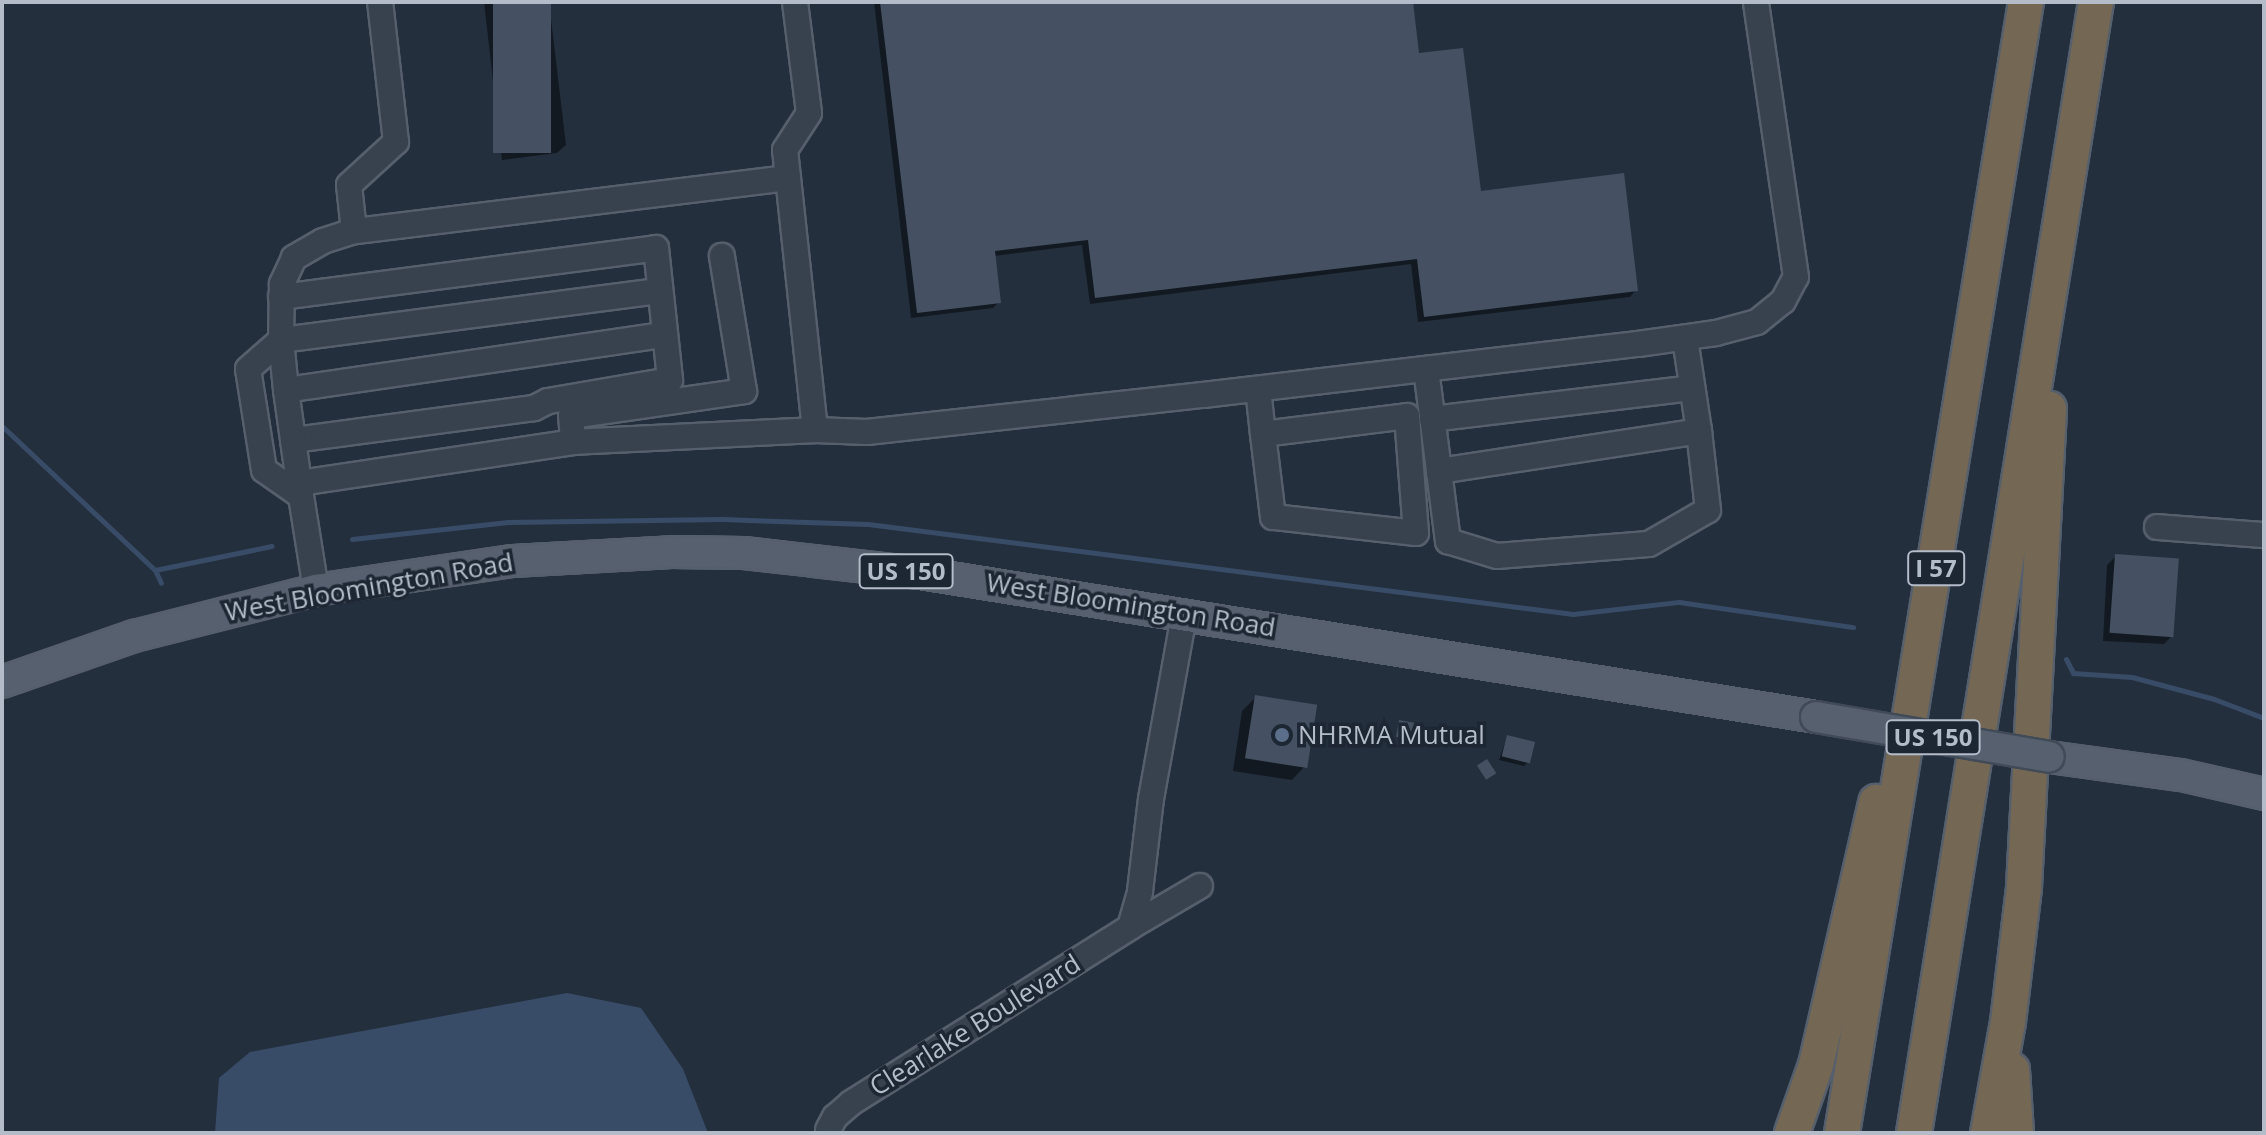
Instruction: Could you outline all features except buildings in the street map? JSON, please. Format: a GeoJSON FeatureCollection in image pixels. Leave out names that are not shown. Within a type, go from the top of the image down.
{"type":"FeatureCollection","features":[{"type":"Feature","properties":{"kind":"highway","name":"I 57"},"geometry":{"type":"LineString","coordinates":[[1842,1133],[1937,565],[2026,2]]}},
{"type":"Feature","properties":{"kind":"highway","name":"I 57"},"geometry":{"type":"LineString","coordinates":[[1914,1133],[2096,2]]}},
{"type":"Feature","properties":{"kind":"highway"},"geometry":{"type":"LineString","coordinates":[[1988,1133],[2008,1022],[2024,887],[2059,232]]}},
{"type":"Feature","properties":{"kind":"highway"},"geometry":{"type":"LineString","coordinates":[[1792,1133],[1816,1065],[1872,815],[1937,565]]}},
{"type":"Feature","properties":{"kind":"highway"},"geometry":{"type":"LineString","coordinates":[[2008,1022],[2016,1133]]}},
{"type":"Feature","properties":{"kind":"main road","name":"West Bloomington Road"},"geometry":{"type":"LineString","coordinates":[[2,682],[179,623],[316,590],[513,561],[672,552],[744,553],[920,573],[1184,616],[1281,628],[2049,757],[2181,775],[2264,794]]}},
{"type":"Feature","properties":{"kind":"street"},"geometry":{"type":"LineString","coordinates":[[354,231],[349,185],[396,142],[380,2]]}},
{"type":"Feature","properties":{"kind":"street"},"geometry":{"type":"LineString","coordinates":[[795,2],[809,113],[785,150],[815,430]]}},
{"type":"Feature","properties":{"kind":"street"},"geometry":{"type":"LineString","coordinates":[[660,291],[281,340],[248,369],[264,470],[300,489],[573,442],[815,430],[867,432],[1685,338],[1757,322],[1783,301],[1796,277],[1756,2]]}},
{"type":"Feature","properties":{"kind":"street"},"geometry":{"type":"LineString","coordinates":[[316,590],[281,340],[282,284],[294,258],[323,241],[354,231],[788,178]]}},
{"type":"Feature","properties":{"kind":"street"},"geometry":{"type":"LineString","coordinates":[[281,297],[656,248],[670,380],[548,401],[534,408],[293,440]]}},
{"type":"Feature","properties":{"kind":"street"},"geometry":{"type":"LineString","coordinates":[[573,442],[571,416],[744,391],[722,256]]}},
{"type":"Feature","properties":{"kind":"street"},"geometry":{"type":"LineString","coordinates":[[286,390],[665,335]]}},
{"type":"Feature","properties":{"kind":"street"},"geometry":{"type":"LineString","coordinates":[[1426,369],[1448,541],[1497,556],[1649,544],[1708,510],[1685,338]]}},
{"type":"Feature","properties":{"kind":"street"},"geometry":{"type":"LineString","coordinates":[[1432,419],[1692,388]]}},
{"type":"Feature","properties":{"kind":"street"},"geometry":{"type":"LineString","coordinates":[[1258,389],[1263,434],[1273,517],[1416,533],[1407,416],[1263,434]]}},
{"type":"Feature","properties":{"kind":"street"},"geometry":{"type":"LineString","coordinates":[[1439,471],[1699,431]]}},
{"type":"Feature","properties":{"kind":"street"},"geometry":{"type":"LineString","coordinates":[[2157,527],[2264,535]]}},
{"type":"Feature","properties":{"kind":"street"},"geometry":{"type":"LineString","coordinates":[[1130,927],[1140,891],[1151,799],[1184,616]]}},
{"type":"Feature","properties":{"kind":"street","name":"Clearlake Boulevard"},"geometry":{"type":"LineString","coordinates":[[828,1130],[835,1117],[851,1103],[1200,886]]}},
{"type":"Feature","properties":{"kind":"water"},"geometry":{"type":"Polygon","coordinates":[[[567,993],[641,1008],[683,1069],[708,1133],[215,1133],[219,1078],[250,1052],[567,993]]]}},
{"type":"Feature","properties":{"kind":"waterway"},"geometry":{"type":"LineString","coordinates":[[2,426],[155,570],[161,583]]}},
{"type":"Feature","properties":{"kind":"waterway"},"geometry":{"type":"LineString","coordinates":[[352,539],[508,522],[722,519],[868,524],[1573,614],[1679,602],[1853,627]]}},
{"type":"Feature","properties":{"kind":"waterway"},"geometry":{"type":"LineString","coordinates":[[155,570],[272,546]]}},
{"type":"Feature","properties":{"kind":"waterway"},"geometry":{"type":"LineString","coordinates":[[2066,659],[2073,673],[2132,677],[2214,699],[2264,718]]}},
{"type":"Feature","properties":{"kind":"place","name":"NHRMA Mutual"},"geometry":{"type":"Point","coordinates":[1282,735]}}]}
